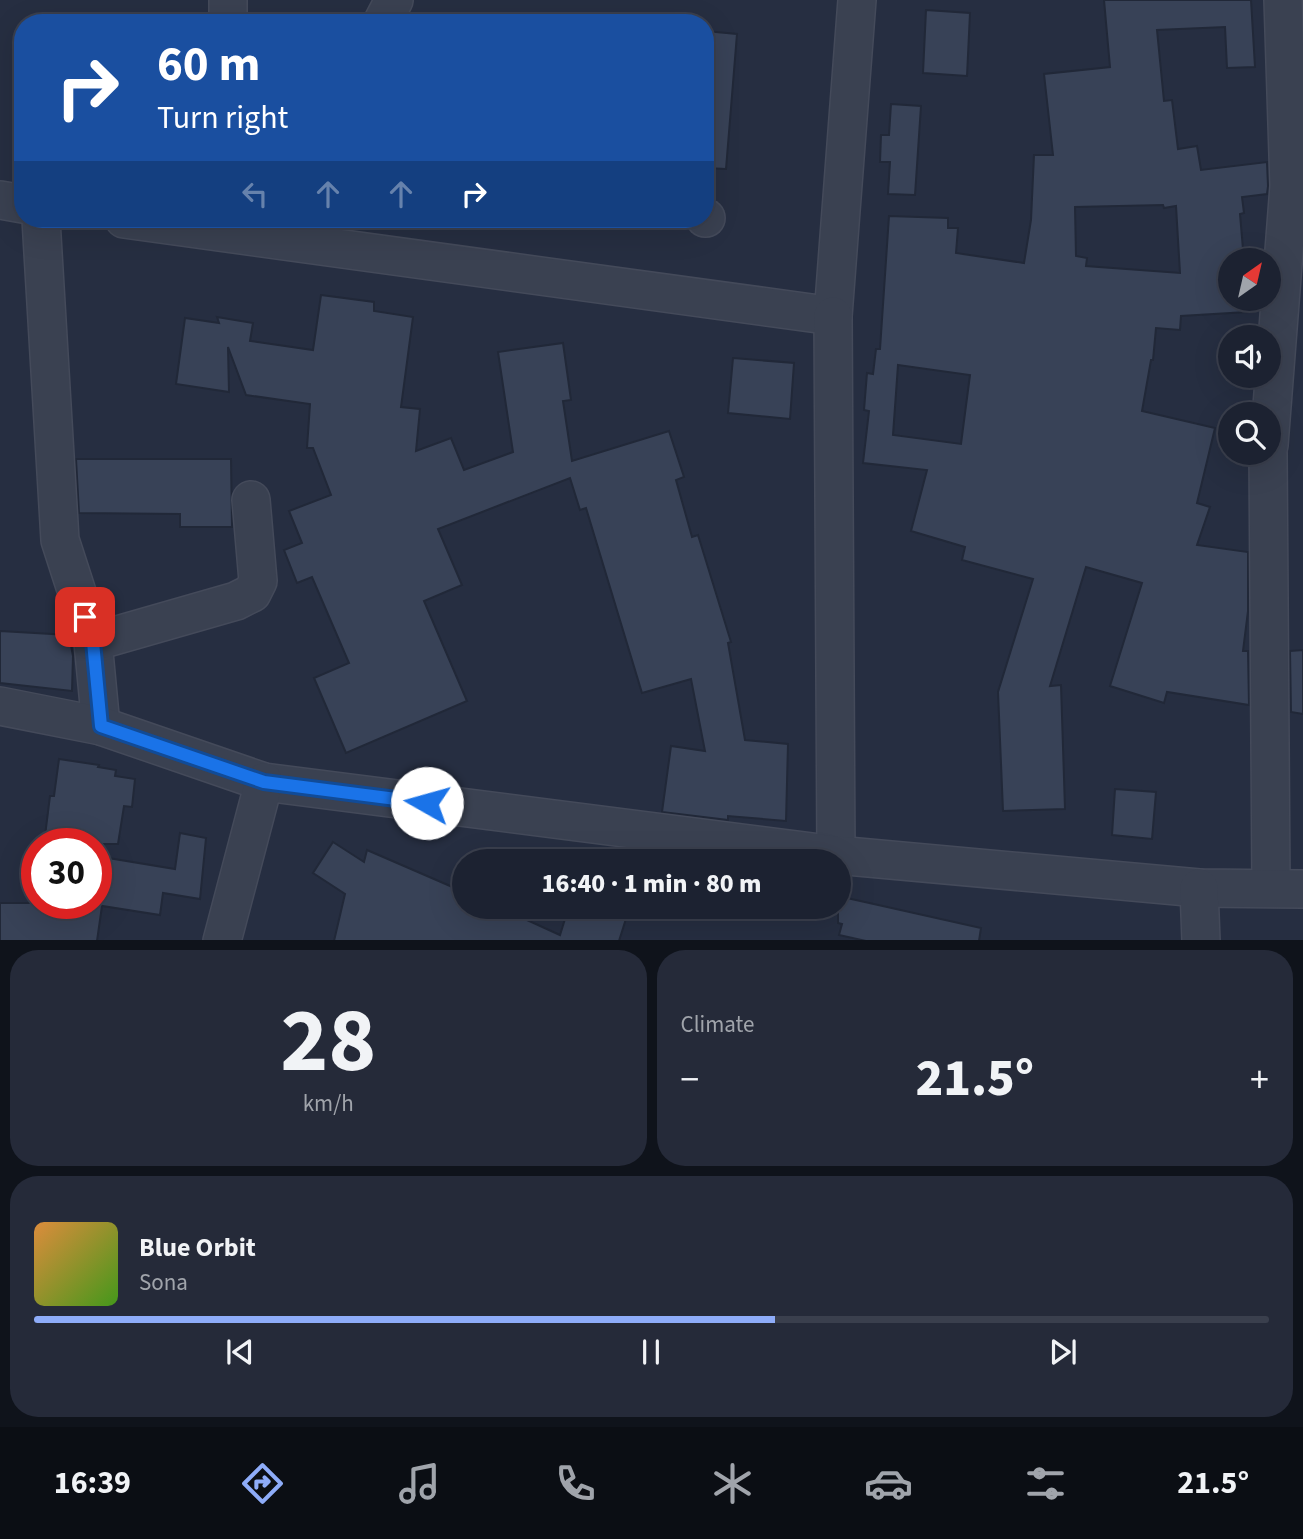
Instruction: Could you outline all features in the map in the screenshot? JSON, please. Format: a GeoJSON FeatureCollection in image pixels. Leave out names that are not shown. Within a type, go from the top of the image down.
{"type":"FeatureCollection","features":[{"type":"Feature","properties":{"kind":"street"},"geometry":{"type":"LineString","coordinates":[[836,849],[833,316],[856,0]]}},
{"type":"Feature","properties":{"kind":"street"},"geometry":{"type":"LineString","coordinates":[[1272,402],[1289,186],[1283,0]]}},
{"type":"Feature","properties":{"kind":"street"},"geometry":{"type":"LineString","coordinates":[[42,228],[60,540],[93,642],[101,726]]}},
{"type":"Feature","properties":{"kind":"street"},"geometry":{"type":"LineString","coordinates":[[250,228],[833,316]]}},
{"type":"Feature","properties":{"kind":"street"},"geometry":{"type":"LineString","coordinates":[[851,856],[1199,888],[1287,888],[1269,465]]}},
{"type":"Feature","properties":{"kind":"street"},"geometry":{"type":"LineString","coordinates":[[93,642],[236,601],[252,593],[258,581],[251,500]]}},
{"type":"Feature","properties":{"kind":"street"},"geometry":{"type":"LineString","coordinates":[[0,706],[101,726],[264,782],[789,849]]}},
{"type":"Feature","properties":{"kind":"street"},"geometry":{"type":"LineString","coordinates":[[222,940],[264,782]]}},
{"type":"Feature","properties":{"kind":"street"},"geometry":{"type":"LineString","coordinates":[[1199,888],[1201,940]]}},
{"type":"Feature","properties":{"kind":"building"},"geometry":{"type":"Polygon","coordinates":[[[1104,0],[1251,0],[1255,67],[1227,68],[1225,27],[1157,30],[1164,101],[1172,100],[1178,149],[1197,146],[1201,170],[1267,162],[1268,186],[1267,194],[1242,197],[1244,213],[1240,214],[1243,248],[1218,248],[1218,312],[1247,312],[1181,316],[1180,330],[1156,328],[1153,360],[1142,411],[1215,428],[1197,503],[1210,507],[1197,545],[1248,552],[1248,611],[1243,651],[1248,651],[1249,705],[1167,692],[1164,703],[1110,686],[1142,583],[1086,567],[1050,686],[1061,685],[1065,809],[1003,811],[998,692],[1033,579],[962,560],[965,547],[911,531],[927,470],[863,463],[869,411],[864,410],[867,373],[873,374],[876,349],[880,349],[889,216],[948,218],[948,228],[958,228],[956,253],[1024,263],[1031,220],[1034,155],[1053,155],[1044,74],[1110,67],[1104,0]],[[1163,205],[1075,207],[1076,256],[1087,258],[1086,266],[1180,273],[1176,206],[1164,208],[1163,205]],[[898,365],[893,435],[961,444],[970,375],[898,365]]]}},
{"type":"Feature","properties":{"kind":"building"},"geometry":{"type":"Polygon","coordinates":[[[926,10],[970,13],[967,76],[923,73],[926,10]]]}},
{"type":"Feature","properties":{"kind":"building"},"geometry":{"type":"Polygon","coordinates":[[[714,32],[737,34],[726,169],[714,168],[714,32]]]}},
{"type":"Feature","properties":{"kind":"building"},"geometry":{"type":"Polygon","coordinates":[[[891,104],[921,106],[915,195],[888,194],[890,162],[880,162],[881,135],[889,135],[891,104]]]}},
{"type":"Feature","properties":{"kind":"building"},"geometry":{"type":"Polygon","coordinates":[[[321,295],[374,302],[374,311],[413,317],[401,407],[420,409],[416,451],[451,438],[464,470],[513,452],[498,352],[563,343],[571,400],[563,401],[572,461],[669,431],[684,477],[676,480],[692,537],[698,535],[731,642],[728,643],[745,740],[788,744],[786,821],[728,816],[728,820],[662,812],[671,746],[705,751],[691,679],[642,693],[586,508],[580,510],[570,478],[438,529],[462,585],[424,601],[467,701],[346,753],[314,678],[349,663],[312,577],[297,583],[284,550],[302,543],[289,511],[331,495],[313,448],[307,448],[310,404],[246,395],[228,347],[229,392],[176,384],[185,318],[219,323],[217,317],[253,323],[250,341],[313,350],[321,295]]]}},
{"type":"Feature","properties":{"kind":"building"},"geometry":{"type":"Polygon","coordinates":[[[733,358],[794,363],[790,419],[728,413],[733,358]]]}},
{"type":"Feature","properties":{"kind":"building"},"geometry":{"type":"Polygon","coordinates":[[[76,459],[231,459],[232,527],[180,527],[180,514],[79,513],[76,459]]]}},
{"type":"Feature","properties":{"kind":"building"},"geometry":{"type":"Polygon","coordinates":[[[0,631],[69,635],[73,656],[72,691],[0,683],[0,631]]]}},
{"type":"Feature","properties":{"kind":"building"},"geometry":{"type":"Polygon","coordinates":[[[1303,650],[1303,714],[1291,712],[1290,651],[1303,650]]]}},
{"type":"Feature","properties":{"kind":"building"},"geometry":{"type":"Polygon","coordinates":[[[59,759],[99,765],[98,767],[116,770],[115,776],[135,779],[132,807],[124,806],[118,844],[112,844],[112,828],[46,828],[50,796],[54,796],[59,759]]]}},
{"type":"Feature","properties":{"kind":"building"},"geometry":{"type":"Polygon","coordinates":[[[1115,789],[1156,792],[1152,839],[1112,835],[1115,789]]]}},
{"type":"Feature","properties":{"kind":"building"},"geometry":{"type":"Polygon","coordinates":[[[180,833],[206,838],[200,899],[163,893],[160,915],[112,908],[112,859],[175,869],[180,833]]]}},
{"type":"Feature","properties":{"kind":"building"},"geometry":{"type":"Polygon","coordinates":[[[333,842],[364,862],[367,850],[452,887],[452,919],[525,919],[560,935],[565,919],[626,919],[619,940],[334,940],[345,894],[313,873],[333,842]]]}},
{"type":"Feature","properties":{"kind":"building"},"geometry":{"type":"Polygon","coordinates":[[[851,899],[981,928],[979,940],[862,940],[839,935],[842,924],[838,923],[838,919],[851,919],[851,899]]]}},
{"type":"Feature","properties":{"kind":"building"},"geometry":{"type":"Polygon","coordinates":[[[0,903],[21,903],[21,919],[100,919],[97,940],[0,940],[0,903]]]}},
{"type":"Feature","properties":{"kind":"route"},"geometry":{"type":"LineString","coordinates":[[85,617],[93,642],[101,726],[264,782],[427,803]]}}]}
